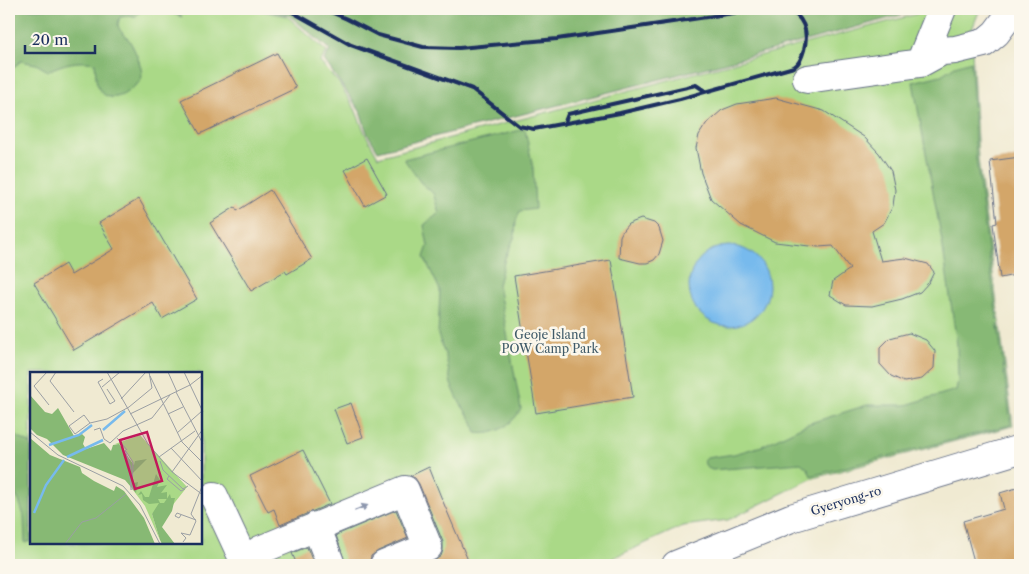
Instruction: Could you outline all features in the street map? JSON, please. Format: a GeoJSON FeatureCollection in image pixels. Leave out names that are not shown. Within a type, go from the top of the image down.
{"type":"FeatureCollection","features":[{"type":"Feature","properties":{"kind":"street"},"geometry":{"type":"LineString","coordinates":[[920,63],[942,9]]}},
{"type":"Feature","properties":{"kind":"street"},"geometry":{"type":"LineString","coordinates":[[807,79],[920,63],[942,51],[984,43],[1019,9]]}},
{"type":"Feature","properties":{"kind":"street","name":"Gyeryong-ro"},"geometry":{"type":"LineString","coordinates":[[676,565],[791,518],[1020,449]]}},
{"type":"Feature","properties":{"kind":"street"},"geometry":{"type":"LineString","coordinates":[[247,565],[255,553],[405,490],[428,547],[384,565]]}},
{"type":"Feature","properties":{"kind":"street"},"geometry":{"type":"LineString","coordinates":[[214,496],[247,565]]}},
{"type":"Feature","properties":{"kind":"street"},"geometry":{"type":"LineString","coordinates":[[316,526],[332,565]]}},
{"type":"Feature","properties":{"kind":"green space","name":"Geoje Island POW Camp Park"},"geometry":{"type":"Polygon","coordinates":[[[9,9],[252,9],[287,16],[327,52],[320,62],[339,83],[355,109],[378,157],[917,14],[922,9],[980,9],[971,32],[978,159],[1013,426],[813,478],[728,520],[683,526],[598,565],[9,565],[9,9]]]}},
{"type":"Feature","properties":{"kind":"green space"},"geometry":{"type":"Polygon","coordinates":[[[9,9],[177,9],[182,17],[163,10],[141,11],[135,17],[120,17],[118,27],[127,37],[135,51],[142,76],[141,80],[128,91],[120,96],[111,97],[99,89],[96,80],[95,63],[71,63],[48,71],[36,64],[21,61],[9,71],[9,9]]]}},
{"type":"Feature","properties":{"kind":"green space"},"geometry":{"type":"Polygon","coordinates":[[[260,9],[918,9],[720,64],[378,151],[367,133],[360,111],[324,60],[330,50],[289,15],[260,9]]]}},
{"type":"Feature","properties":{"kind":"green space"},"geometry":{"type":"Polygon","coordinates":[[[971,61],[976,158],[1011,425],[811,476],[808,469],[801,463],[712,470],[706,467],[704,461],[707,458],[734,454],[762,446],[807,424],[867,405],[906,405],[956,390],[958,379],[957,345],[942,241],[913,82],[941,75],[955,66],[971,61]]]}},
{"type":"Feature","properties":{"kind":"green space"},"geometry":{"type":"Polygon","coordinates":[[[525,129],[533,168],[535,209],[520,211],[516,221],[515,236],[505,258],[498,285],[521,409],[513,420],[502,428],[490,433],[476,433],[473,422],[460,403],[451,384],[446,357],[438,335],[440,290],[424,257],[428,246],[424,225],[439,213],[433,193],[421,183],[404,159],[525,129]]]}},
{"type":"Feature","properties":{"kind":"green space"},"geometry":{"type":"Polygon","coordinates":[[[9,429],[16,436],[30,443],[30,541],[25,543],[24,516],[19,501],[9,483],[9,429]]]}},
{"type":"Feature","properties":{"kind":"water"},"geometry":{"type":"Polygon","coordinates":[[[729,246],[744,249],[757,258],[766,271],[769,286],[766,301],[757,314],[744,323],[729,326],[714,323],[701,314],[692,301],[689,286],[692,271],[701,258],[714,249],[729,246]]]}},
{"type":"Feature","properties":{"kind":"building"},"geometry":{"type":"Polygon","coordinates":[[[277,53],[296,88],[200,134],[181,100],[277,53]]]}},
{"type":"Feature","properties":{"kind":"building"},"geometry":{"type":"Polygon","coordinates":[[[776,98],[824,111],[864,137],[879,153],[891,171],[895,190],[893,206],[884,223],[872,231],[881,261],[905,258],[928,264],[934,272],[929,282],[920,292],[902,299],[872,306],[846,305],[830,295],[833,281],[850,269],[833,246],[818,247],[775,242],[741,225],[711,199],[701,173],[696,148],[699,135],[706,124],[722,110],[737,104],[776,98]]]}},
{"type":"Feature","properties":{"kind":"building"},"geometry":{"type":"Polygon","coordinates":[[[1020,157],[1020,274],[1000,278],[993,224],[997,223],[990,161],[1020,157]]]}},
{"type":"Feature","properties":{"kind":"building"},"geometry":{"type":"Polygon","coordinates":[[[367,158],[387,194],[365,206],[345,170],[367,158]]]}},
{"type":"Feature","properties":{"kind":"building"},"geometry":{"type":"Polygon","coordinates":[[[270,190],[312,259],[287,274],[285,271],[251,291],[210,223],[235,207],[237,211],[270,190]]]}},
{"type":"Feature","properties":{"kind":"building"},"geometry":{"type":"Polygon","coordinates":[[[139,199],[197,299],[162,319],[153,303],[74,350],[34,283],[65,264],[71,275],[114,249],[99,223],[139,199]]]}},
{"type":"Feature","properties":{"kind":"building"},"geometry":{"type":"Polygon","coordinates":[[[641,219],[654,223],[659,228],[663,241],[659,254],[654,260],[647,263],[619,258],[620,236],[623,230],[628,224],[641,219]]]}},
{"type":"Feature","properties":{"kind":"building"},"geometry":{"type":"Polygon","coordinates":[[[611,260],[633,397],[536,413],[514,276],[611,260]]]}},
{"type":"Feature","properties":{"kind":"building"},"geometry":{"type":"Polygon","coordinates":[[[909,333],[926,340],[935,351],[934,368],[922,379],[904,382],[891,376],[880,364],[880,348],[890,338],[909,333]]]}},
{"type":"Feature","properties":{"kind":"building"},"geometry":{"type":"Polygon","coordinates":[[[351,403],[363,437],[347,443],[334,409],[351,403]]]}},
{"type":"Feature","properties":{"kind":"building"},"geometry":{"type":"Polygon","coordinates":[[[303,450],[330,504],[280,525],[274,509],[268,512],[250,476],[303,450]]]}},
{"type":"Feature","properties":{"kind":"building"},"geometry":{"type":"Polygon","coordinates":[[[429,467],[470,565],[425,565],[441,556],[443,542],[419,484],[415,478],[410,476],[429,467]]]}},
{"type":"Feature","properties":{"kind":"building"},"geometry":{"type":"Polygon","coordinates":[[[1020,487],[1020,565],[975,565],[963,521],[1004,509],[1000,493],[1020,487]]]}},
{"type":"Feature","properties":{"kind":"building"},"geometry":{"type":"Polygon","coordinates":[[[396,510],[408,538],[378,551],[371,556],[369,565],[346,565],[336,535],[396,510]]]}},
{"type":"Feature","properties":{"kind":"building"},"geometry":{"type":"Polygon","coordinates":[[[307,547],[314,565],[297,565],[292,553],[307,547]]]}},
{"type":"Feature","properties":{"kind":"railway"},"geometry":{"type":"LineString","coordinates":[[287,9],[351,45],[472,89],[519,126],[534,129],[620,113],[680,99],[794,67],[799,62],[803,53],[806,37],[801,20],[797,15],[785,9]]}},
{"type":"Feature","properties":{"kind":"railway"},"geometry":{"type":"LineString","coordinates":[[324,9],[378,35],[423,47],[459,48],[557,39],[761,9]]}},
{"type":"Feature","properties":{"kind":"railway"},"geometry":{"type":"LineString","coordinates":[[564,124],[568,114],[696,85],[705,91]]}}]}
